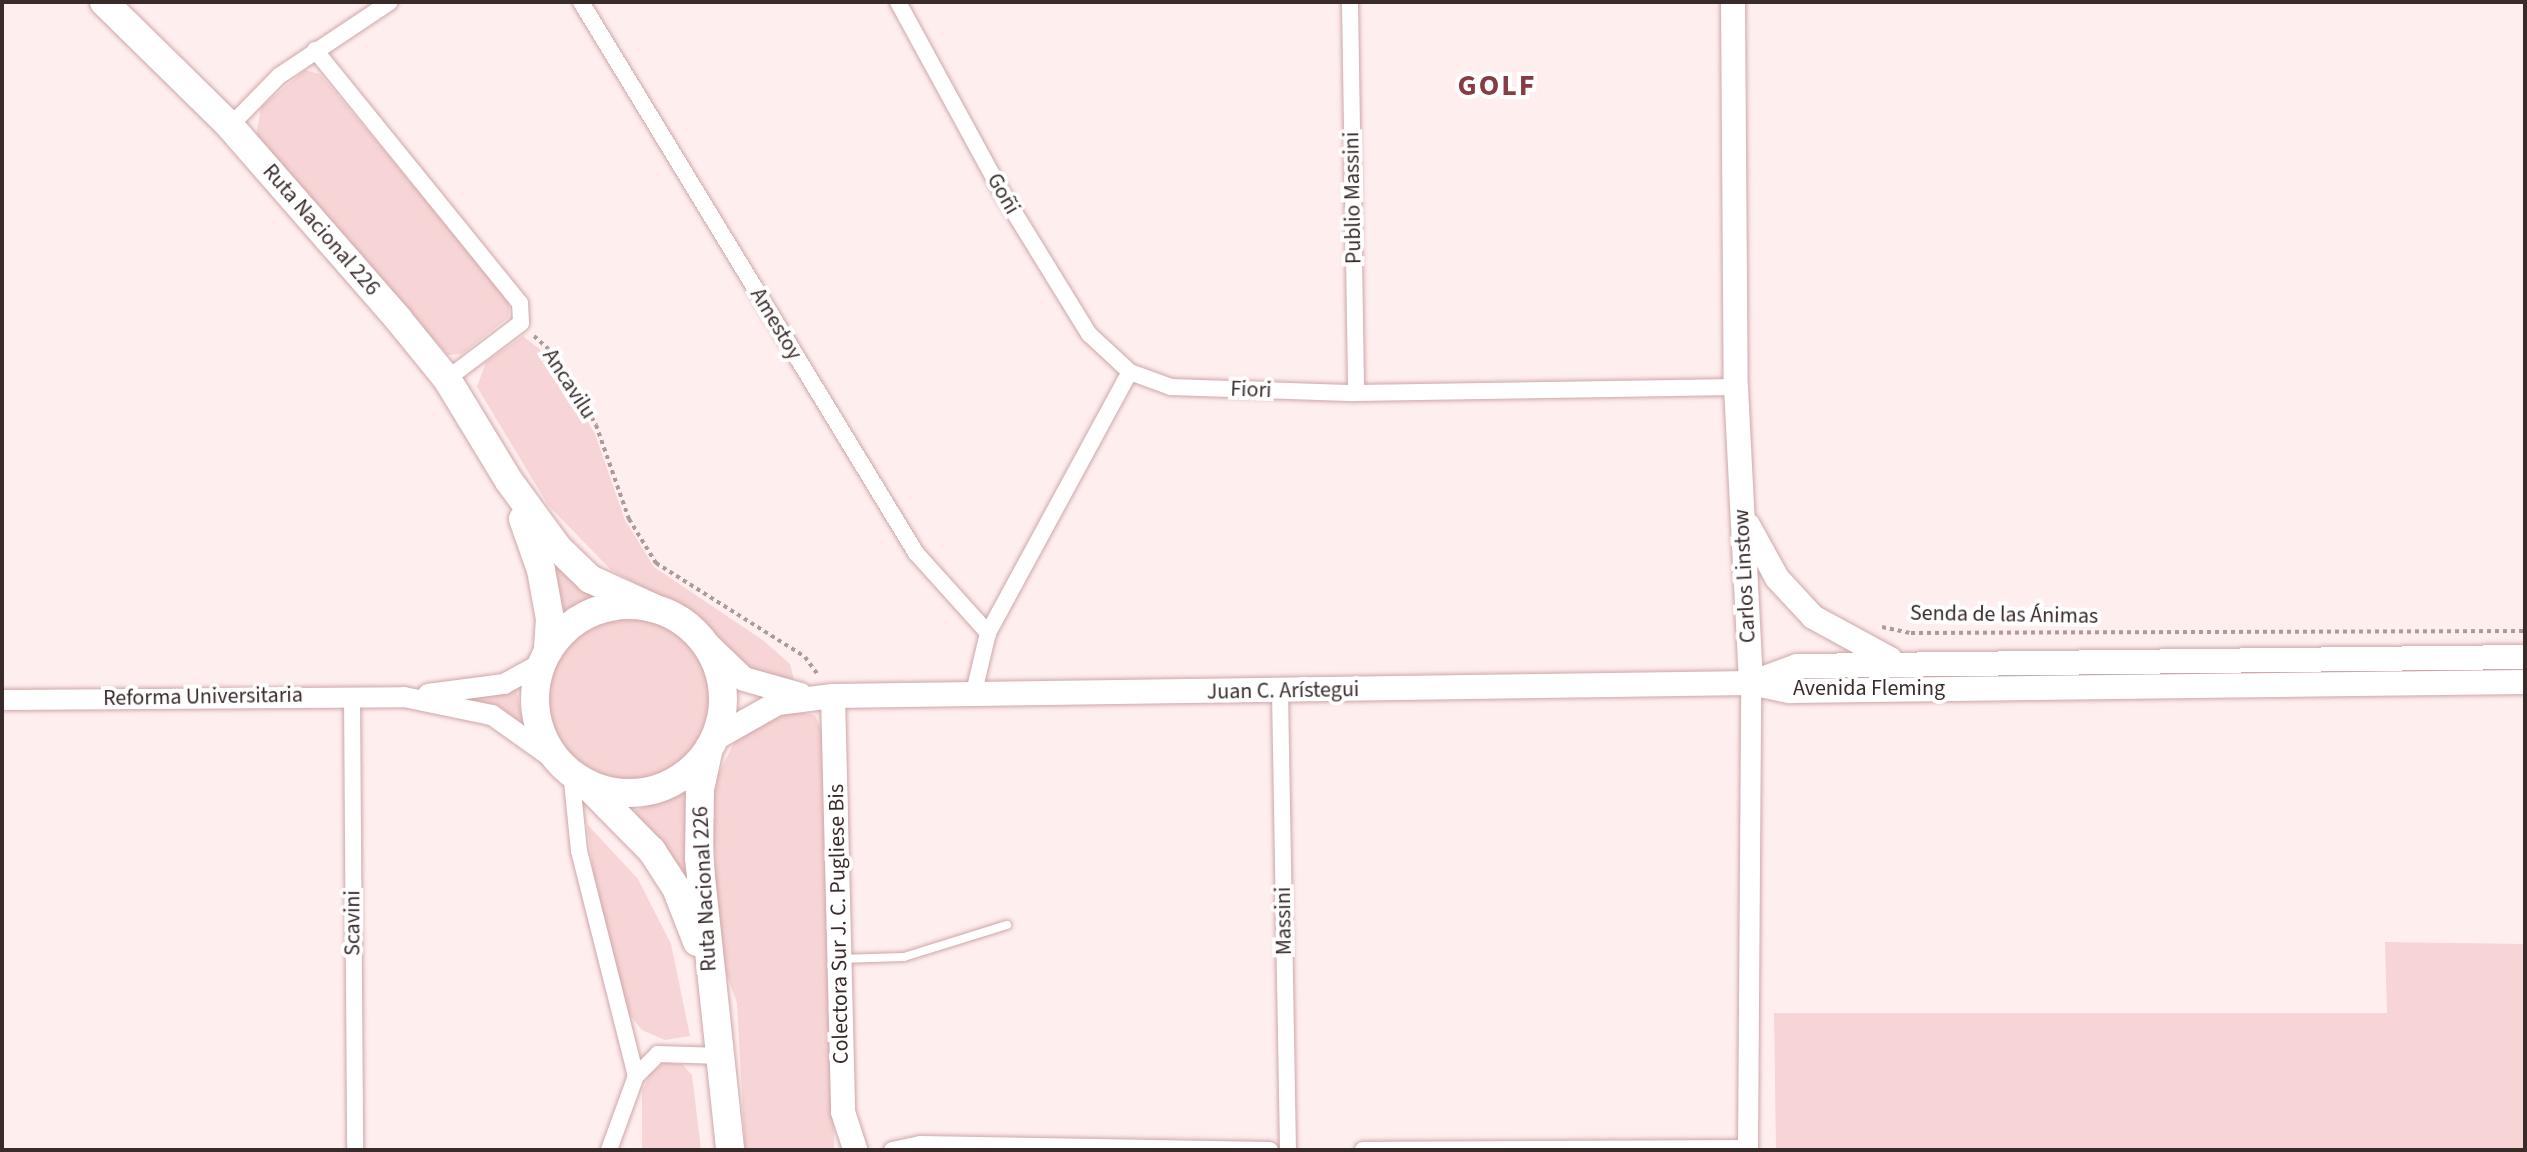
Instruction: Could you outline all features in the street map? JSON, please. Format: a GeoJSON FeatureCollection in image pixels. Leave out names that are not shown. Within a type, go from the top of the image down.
{"type":"FeatureCollection","features":[{"type":"Feature","properties":{"kind":"highway","name":"Ruta Nacional 226"},"geometry":{"type":"LineString","coordinates":[[104,2],[230,126],[447,379],[509,481],[558,548],[590,579],[654,608],[699,636],[721,684],[722,710],[712,743],[698,833],[730,1150]]}},
{"type":"Feature","properties":{"kind":"highway","name":"Ruta Nacional 226"},"geometry":{"type":"LineString","coordinates":[[509,481],[541,570],[550,619],[545,657],[535,689],[536,716],[545,742],[572,772],[636,831],[670,879],[711,984]]}},
{"type":"Feature","properties":{"kind":"highway"},"geometry":{"type":"LineString","coordinates":[[545,657],[563,631],[605,608],[654,608]]}},
{"type":"Feature","properties":{"kind":"highway","name":"Ruta Nacional 226"},"geometry":{"type":"LineString","coordinates":[[572,772],[629,793],[653,790],[675,781],[712,743]]}},
{"type":"Feature","properties":{"kind":"main road","name":"Carlos Linstow"},"geometry":{"type":"LineString","coordinates":[[1733,2],[1736,387],[1751,683]]}},
{"type":"Feature","properties":{"kind":"main road"},"geometry":{"type":"LineString","coordinates":[[1742,512],[1777,578],[1813,617],[1863,649],[1916,665]]}},
{"type":"Feature","properties":{"kind":"main road","name":"Juan C. Arístegui"},"geometry":{"type":"LineString","coordinates":[[699,636],[744,679],[824,696]]}},
{"type":"Feature","properties":{"kind":"main road","name":"Avenida Fleming"},"geometry":{"type":"LineString","coordinates":[[1751,683],[1797,666],[2525,657]]}},
{"type":"Feature","properties":{"kind":"main road","name":"Avenida Fleming"},"geometry":{"type":"LineString","coordinates":[[1751,683],[1790,691],[2525,682]]}},
{"type":"Feature","properties":{"kind":"main road","name":"Juan C. Arístegui"},"geometry":{"type":"LineString","coordinates":[[712,743],[766,707],[824,696],[1751,683]]}},
{"type":"Feature","properties":{"kind":"main road","name":"Colectora Sur J. C. Pugliese Bis"},"geometry":{"type":"LineString","coordinates":[[824,696],[839,959],[843,1112],[855,1150]]}},
{"type":"Feature","properties":{"kind":"street"},"geometry":{"type":"LineString","coordinates":[[230,126],[279,76],[390,2]]}},
{"type":"Feature","properties":{"kind":"street","name":"Amestoy"},"geometry":{"type":"LineString","coordinates":[[581,2],[916,553],[988,633]]}},
{"type":"Feature","properties":{"kind":"street","name":"Goñi"},"geometry":{"type":"LineString","coordinates":[[898,2],[1001,191],[1089,334],[1130,372]]}},
{"type":"Feature","properties":{"kind":"street","name":"Publio Massini"},"geometry":{"type":"LineString","coordinates":[[1350,2],[1356,393]]}},
{"type":"Feature","properties":{"kind":"street"},"geometry":{"type":"LineString","coordinates":[[315,50],[520,303],[521,323],[447,379]]}},
{"type":"Feature","properties":{"kind":"street"},"geometry":{"type":"LineString","coordinates":[[973,696],[988,633],[1130,372]]}},
{"type":"Feature","properties":{"kind":"street","name":"Fiori"},"geometry":{"type":"LineString","coordinates":[[1130,372],[1171,387],[1356,393],[1736,387]]}},
{"type":"Feature","properties":{"kind":"street","name":"Reforma Universitaria"},"geometry":{"type":"LineString","coordinates":[[2,700],[404,697],[504,684],[545,657]]}},
{"type":"Feature","properties":{"kind":"street","name":"Carlos Linstow"},"geometry":{"type":"LineString","coordinates":[[1748,1149],[1751,683]]}},
{"type":"Feature","properties":{"kind":"street","name":"Massini"},"geometry":{"type":"LineString","coordinates":[[1280,692],[1288,1150]]}},
{"type":"Feature","properties":{"kind":"street","name":"Scavini"},"geometry":{"type":"LineString","coordinates":[[352,696],[355,1150]]}},
{"type":"Feature","properties":{"kind":"street","name":"Reforma Universitaria"},"geometry":{"type":"LineString","coordinates":[[404,697],[492,715],[572,772]]}},
{"type":"Feature","properties":{"kind":"street"},"geometry":{"type":"LineString","coordinates":[[572,772],[579,851],[636,1076]]}},
{"type":"Feature","properties":{"kind":"street"},"geometry":{"type":"LineString","coordinates":[[609,1150],[636,1076],[658,1054],[721,1056]]}},
{"type":"Feature","properties":{"kind":"street"},"geometry":{"type":"LineString","coordinates":[[892,1150],[920,1144],[1270,1150]]}},
{"type":"Feature","properties":{"kind":"street"},"geometry":{"type":"LineString","coordinates":[[1363,1150],[1748,1149]]}},
{"type":"Feature","properties":{"kind":"lane"},"geometry":{"type":"LineString","coordinates":[[839,959],[904,957],[1007,925]]}},
{"type":"Feature","properties":{"kind":"path","name":"Ancavilu"},"geometry":{"type":"LineString","coordinates":[[521,323],[555,355],[596,425],[629,519],[656,563],[805,657],[824,696]]}},
{"type":"Feature","properties":{"kind":"path","name":"Senda de las Ánimas"},"geometry":{"type":"LineString","coordinates":[[1874,625],[1911,633],[2525,631]]}},
{"type":"Feature","properties":{"kind":"shaded area"},"geometry":{"type":"Polygon","coordinates":[[[305,70],[320,74],[509,300],[509,317],[462,354],[448,355],[256,137],[261,107],[305,70]]]}},
{"type":"Feature","properties":{"kind":"shaded area"},"geometry":{"type":"Polygon","coordinates":[[[523,336],[549,357],[595,434],[625,520],[654,567],[764,641],[790,664],[794,680],[747,672],[691,613],[611,570],[548,505],[477,387],[486,362],[523,336]]]}},
{"type":"Feature","properties":{"kind":"shaded area"},"geometry":{"type":"Polygon","coordinates":[[[544,539],[603,594],[559,614],[544,539]]]}},
{"type":"Feature","properties":{"kind":"shaded area"},"geometry":{"type":"Polygon","coordinates":[[[629,618],[660,625],[686,642],[703,668],[710,699],[703,730],[686,756],[660,773],[629,780],[598,773],[572,756],[555,730],[548,699],[555,668],[572,642],[598,625],[629,618]]]}},
{"type":"Feature","properties":{"kind":"shaded area"},"geometry":{"type":"Polygon","coordinates":[[[1795,669],[2525,669],[2525,673],[1795,673],[1795,669]]]}},
{"type":"Feature","properties":{"kind":"shaded area"},"geometry":{"type":"Polygon","coordinates":[[[516,687],[523,724],[497,707],[458,697],[493,696],[516,687]]]}},
{"type":"Feature","properties":{"kind":"shaded area"},"geometry":{"type":"Polygon","coordinates":[[[793,711],[815,715],[827,743],[834,1150],[745,1150],[737,1003],[721,959],[708,825],[718,775],[737,737],[763,719],[793,711]]]}},
{"type":"Feature","properties":{"kind":"shaded area"},"geometry":{"type":"Polygon","coordinates":[[[686,789],[698,917],[635,811],[686,789]]]}},
{"type":"Feature","properties":{"kind":"shaded area"},"geometry":{"type":"Polygon","coordinates":[[[587,824],[638,879],[671,944],[690,1036],[665,1040],[642,1030],[626,1010],[595,885],[587,824]]]}},
{"type":"Feature","properties":{"kind":"shaded area"},"geometry":{"type":"Polygon","coordinates":[[[2385,942],[2525,944],[2525,1150],[1776,1150],[1774,1013],[2387,1013],[2385,942]]]}},
{"type":"Feature","properties":{"kind":"shaded area"},"geometry":{"type":"Polygon","coordinates":[[[664,1063],[682,1064],[692,1075],[701,1150],[642,1150],[642,1091],[650,1074],[664,1063]]]}},
{"type":"Feature","properties":{"kind":"district","name":"GOLF"},"geometry":{"type":"Point","coordinates":[1497,86]}}]}
